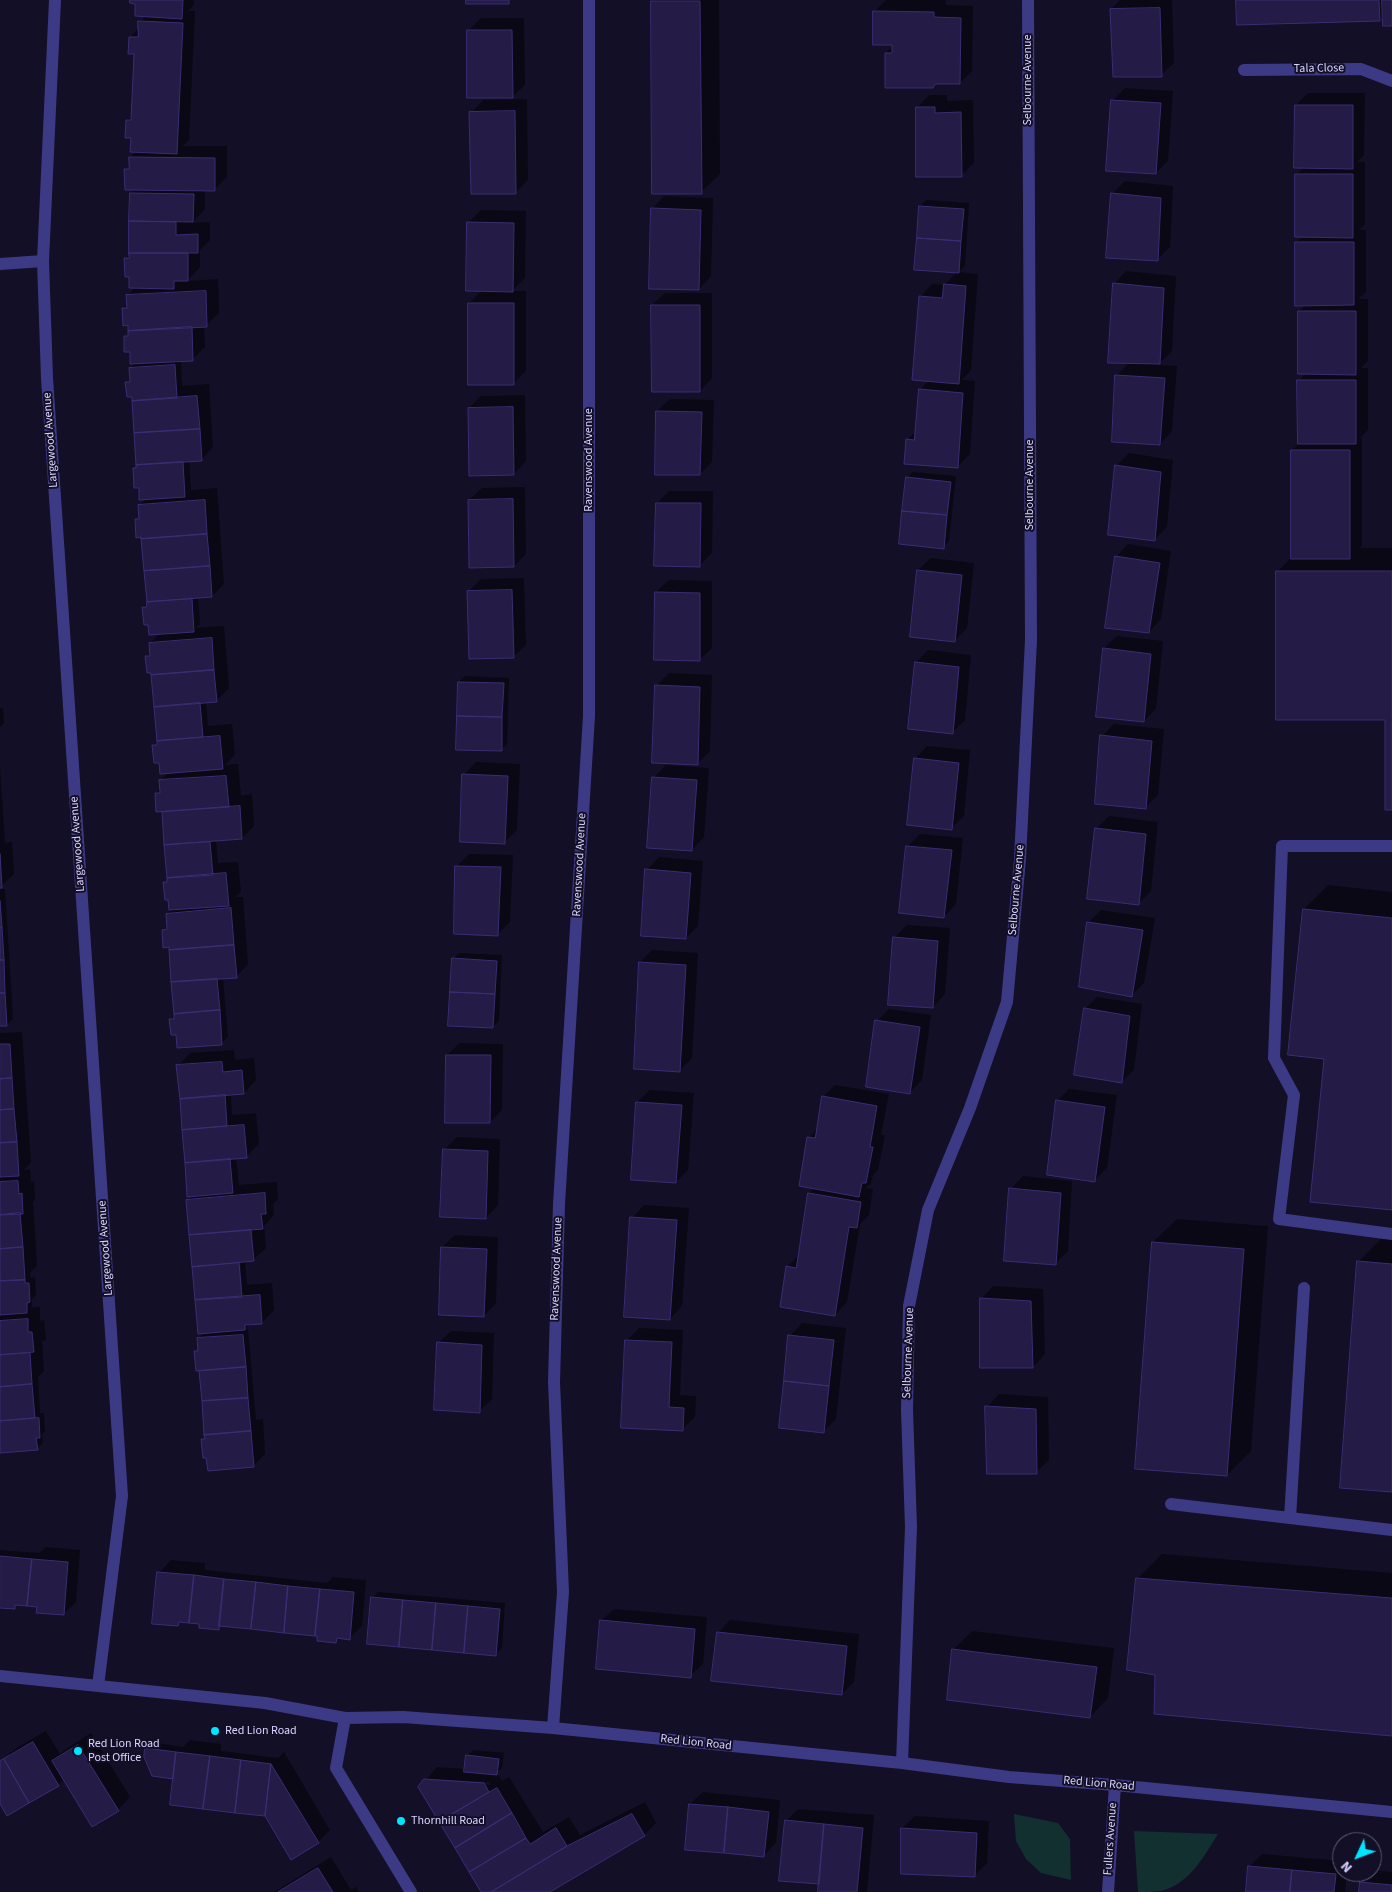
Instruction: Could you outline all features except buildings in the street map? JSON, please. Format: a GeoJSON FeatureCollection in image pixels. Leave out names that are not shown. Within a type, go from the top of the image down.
{"type":"FeatureCollection","features":[{"type":"Feature","properties":{"kind":"street","name":"Largewood Avenue"},"geometry":{"type":"LineString","coordinates":[[55,0],[43,261],[47,378],[122,1496],[98,1686]]}},
{"type":"Feature","properties":{"kind":"street","name":"Ravenswood Avenue"},"geometry":{"type":"LineString","coordinates":[[553,1728],[563,1592],[554,1382],[559,1204],[589,716],[589,0]]}},
{"type":"Feature","properties":{"kind":"street","name":"Selbourne Avenue"},"geometry":{"type":"LineString","coordinates":[[902,1763],[911,1527],[907,1410],[910,1306],[928,1210],[970,1108],[1007,1002],[1020,859],[1031,640],[1028,0]]}},
{"type":"Feature","properties":{"kind":"street","name":"Tala Close"},"geometry":{"type":"LineString","coordinates":[[1244,70],[1361,69],[1392,81]]}},
{"type":"Feature","properties":{"kind":"street"},"geometry":{"type":"LineString","coordinates":[[0,264],[43,261]]}},
{"type":"Feature","properties":{"kind":"street"},"geometry":{"type":"LineString","coordinates":[[1392,846],[1282,846],[1274,1058],[1294,1095],[1279,1219],[1392,1234]]}},
{"type":"Feature","properties":{"kind":"street"},"geometry":{"type":"LineString","coordinates":[[1290,1518],[1304,1288]]}},
{"type":"Feature","properties":{"kind":"street"},"geometry":{"type":"LineString","coordinates":[[1171,1504],[1392,1530]]}},
{"type":"Feature","properties":{"kind":"street","name":"Red Lion Road"},"geometry":{"type":"LineString","coordinates":[[0,1676],[264,1703],[345,1718],[403,1717],[553,1728],[902,1763],[1009,1777],[1114,1785],[1392,1812]]}},
{"type":"Feature","properties":{"kind":"street"},"geometry":{"type":"LineString","coordinates":[[345,1718],[336,1768],[412,1892]]}},
{"type":"Feature","properties":{"kind":"street","name":"Fullers Avenue"},"geometry":{"type":"LineString","coordinates":[[1108,1892],[1114,1785]]}},
{"type":"Feature","properties":{"kind":"green space"},"geometry":{"type":"Polygon","coordinates":[[[1014,1814],[1058,1823],[1070,1839],[1071,1880],[1041,1873],[1026,1859],[1016,1841],[1014,1814]]]}},
{"type":"Feature","properties":{"kind":"green space"},"geometry":{"type":"Polygon","coordinates":[[[1134,1831],[1218,1834],[1195,1868],[1180,1882],[1161,1891],[1138,1892],[1134,1831]]]}},
{"type":"Feature","properties":{"kind":"place","name":"Red Lion Road"},"geometry":{"type":"Point","coordinates":[215,1731]}},
{"type":"Feature","properties":{"kind":"place","name":"Red Lion Road Post Office"},"geometry":{"type":"Point","coordinates":[78,1751]}},
{"type":"Feature","properties":{"kind":"place","name":"Thornhill Road"},"geometry":{"type":"Point","coordinates":[401,1821]}}]}
